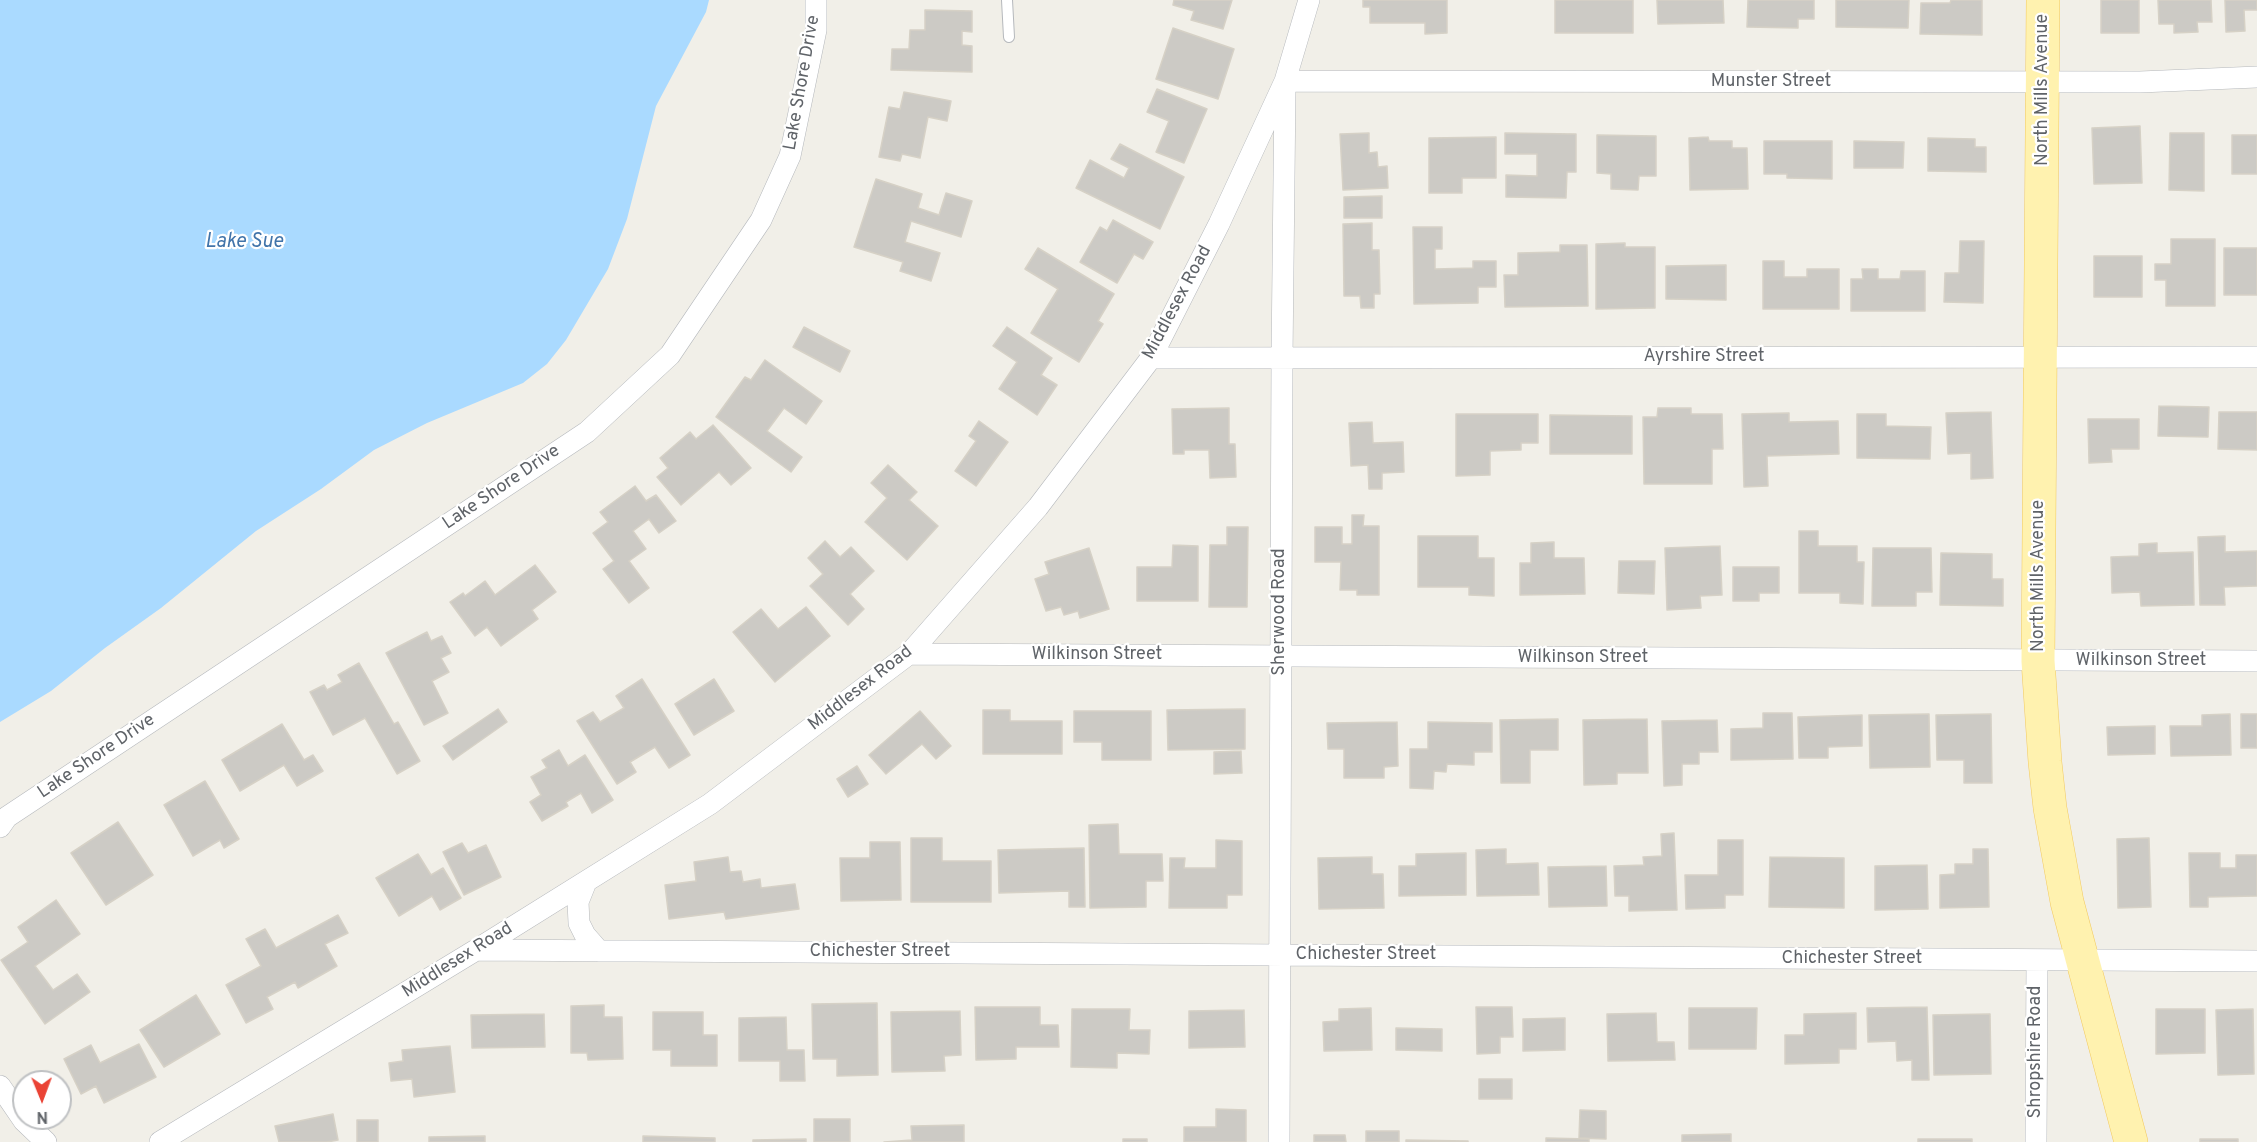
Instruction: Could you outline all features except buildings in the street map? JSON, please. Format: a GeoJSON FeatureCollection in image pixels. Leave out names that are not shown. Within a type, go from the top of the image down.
{"type":"FeatureCollection","features":[{"type":"Feature","properties":{"kind":"main road","name":"North Mills Avenue"},"geometry":{"type":"LineString","coordinates":[[2043,0],[2038,661],[2044,762],[2067,902],[2131,1142]]}},
{"type":"Feature","properties":{"kind":"street","name":"Lake Shore Drive"},"geometry":{"type":"LineString","coordinates":[[0,827],[7,817],[587,432],[670,355],[761,220],[790,156],[816,30],[816,0]]}},
{"type":"Feature","properties":{"kind":"street","name":"Middlesex Road"},"geometry":{"type":"LineString","coordinates":[[160,1142],[711,804],[909,654],[1038,507],[1151,358],[1219,224],[1286,81],[1309,0]]}},
{"type":"Feature","properties":{"kind":"street","name":"Munster Street"},"geometry":{"type":"LineString","coordinates":[[1286,81],[2140,82],[2257,77]]}},
{"type":"Feature","properties":{"kind":"street","name":"Sherwood Road"},"geometry":{"type":"LineString","coordinates":[[1279,1142],[1280,656],[1286,81]]}},
{"type":"Feature","properties":{"kind":"street","name":"Ayrshire Street"},"geometry":{"type":"LineString","coordinates":[[1151,358],[2257,357]]}},
{"type":"Feature","properties":{"kind":"street","name":"Wilkinson Street"},"geometry":{"type":"LineString","coordinates":[[909,654],[2257,661]]}},
{"type":"Feature","properties":{"kind":"street"},"geometry":{"type":"LineString","coordinates":[[586,882],[578,902],[579,923],[585,935],[599,951]]}},
{"type":"Feature","properties":{"kind":"street","name":"Chichester Street"},"geometry":{"type":"LineString","coordinates":[[476,950],[2082,962],[2257,961]]}},
{"type":"Feature","properties":{"kind":"street","name":"Shropshire Road"},"geometry":{"type":"LineString","coordinates":[[2036,1142],[2037,961]]}},
{"type":"Feature","properties":{"kind":"street"},"geometry":{"type":"LineString","coordinates":[[0,1086],[24,1120],[46,1142]]}},
{"type":"Feature","properties":{"kind":"lane"},"geometry":{"type":"LineString","coordinates":[[1007,0],[1009,37]]}},
{"type":"Feature","properties":{"kind":"water","name":"Lake Sue"},"geometry":{"type":"Polygon","coordinates":[[[0,0],[709,0],[706,12],[656,106],[627,219],[608,269],[566,340],[547,364],[523,383],[427,423],[374,450],[321,489],[256,531],[161,608],[51,691],[0,722],[0,0]]]}}]}
